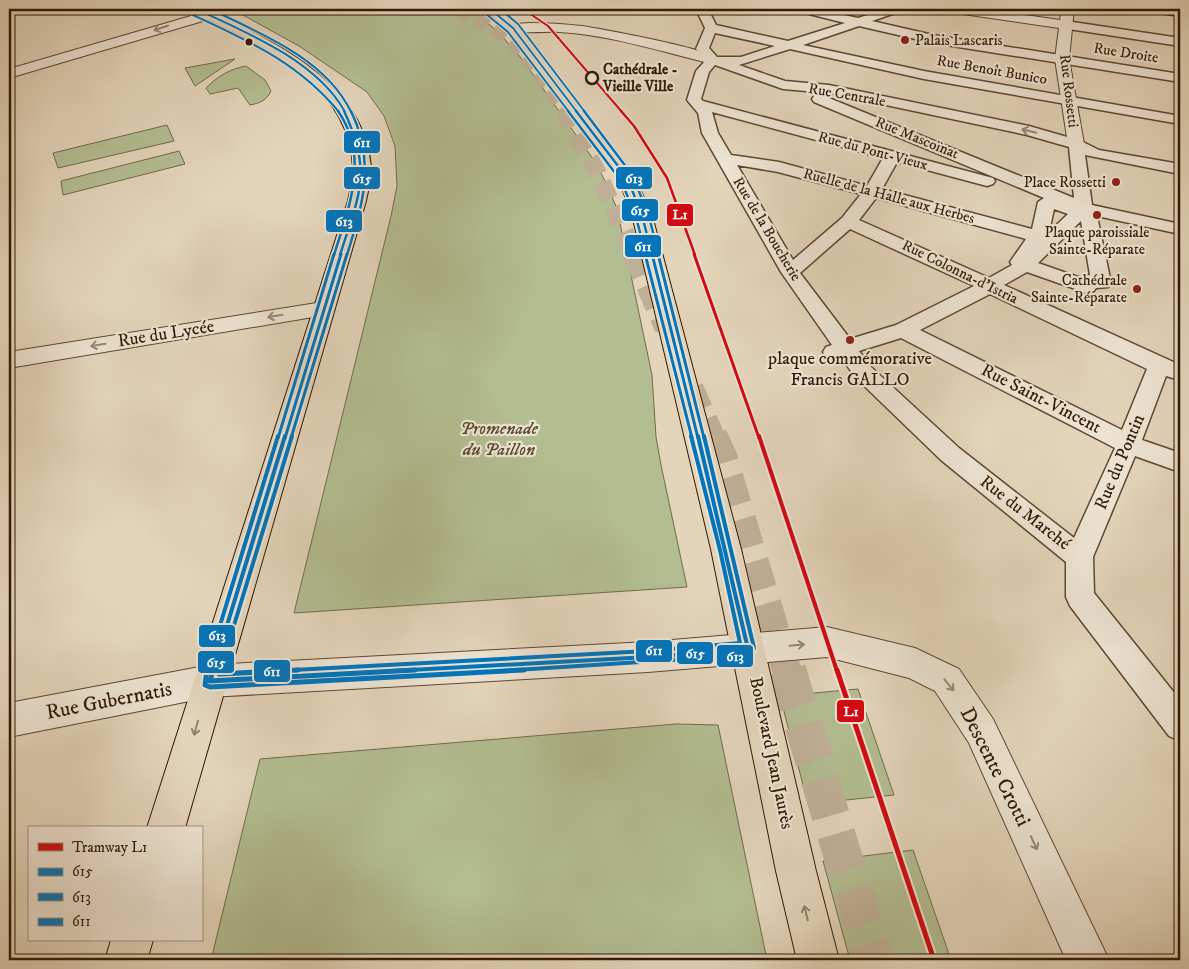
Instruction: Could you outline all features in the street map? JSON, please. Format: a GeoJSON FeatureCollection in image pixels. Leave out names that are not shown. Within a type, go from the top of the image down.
{"type":"FeatureCollection","features":[{"type":"Feature","properties":{"kind":"main road","name":"Boulevard Jean Jaurès"},"geometry":{"type":"LineString","coordinates":[[490,9],[514,28],[628,179],[643,219],[726,549],[796,871],[818,960]]}},
{"type":"Feature","properties":{"kind":"main road"},"geometry":{"type":"LineString","coordinates":[[167,826],[357,202],[362,168],[359,144],[350,117],[330,90],[302,66],[271,45],[202,12]]}},
{"type":"Feature","properties":{"kind":"main road"},"geometry":{"type":"LineString","coordinates":[[126,960],[131,942]]}},
{"type":"Feature","properties":{"kind":"street"},"geometry":{"type":"LineString","coordinates":[[702,9],[711,28],[702,49],[713,60],[742,61],[898,9]]}},
{"type":"Feature","properties":{"kind":"street","name":"Rue Droite"},"geometry":{"type":"LineString","coordinates":[[801,9],[854,23],[933,39],[1180,78]]}},
{"type":"Feature","properties":{"kind":"street"},"geometry":{"type":"LineString","coordinates":[[956,9],[1180,42]]}},
{"type":"Feature","properties":{"kind":"street","name":"Rue Rossetti"},"geometry":{"type":"LineString","coordinates":[[1068,9],[1062,59],[1076,144]]}},
{"type":"Feature","properties":{"kind":"street"},"geometry":{"type":"LineString","coordinates":[[1153,9],[1180,13]]}},
{"type":"Feature","properties":{"kind":"street"},"geometry":{"type":"LineString","coordinates":[[9,74],[202,12]]}},
{"type":"Feature","properties":{"kind":"street","name":"Rue Centrale"},"geometry":{"type":"LineString","coordinates":[[514,28],[548,26],[591,30],[696,54],[783,85],[829,89],[1030,131],[1076,144],[1095,154],[1180,169]]}},
{"type":"Feature","properties":{"kind":"street","name":"Rue Benoît Bunico"},"geometry":{"type":"LineString","coordinates":[[711,28],[924,75],[1180,120]]}},
{"type":"Feature","properties":{"kind":"street"},"geometry":{"type":"LineString","coordinates":[[697,104],[694,100],[703,70],[713,60]]}},
{"type":"Feature","properties":{"kind":"street","name":"Rue Mascoïnat"},"geometry":{"type":"LineString","coordinates":[[783,85],[980,164],[1049,196]]}},
{"type":"Feature","properties":{"kind":"street","name":"Rue du Pont-Vieux"},"geometry":{"type":"LineString","coordinates":[[697,104],[1049,196]]}},
{"type":"Feature","properties":{"kind":"street","name":"Rue de la Boucherie"},"geometry":{"type":"LineString","coordinates":[[697,104],[705,112],[710,133],[790,272],[840,351]]}},
{"type":"Feature","properties":{"kind":"street"},"geometry":{"type":"LineString","coordinates":[[1076,144],[1082,210]]}},
{"type":"Feature","properties":{"kind":"street"},"geometry":{"type":"LineString","coordinates":[[790,272],[848,222],[872,192],[892,156]]}},
{"type":"Feature","properties":{"kind":"street","name":"Ruelle de la Halle aux Herbes"},"geometry":{"type":"LineString","coordinates":[[725,159],[779,167],[1044,238]]}},
{"type":"Feature","properties":{"kind":"street"},"geometry":{"type":"LineString","coordinates":[[1025,265],[1087,287],[1086,280],[1100,283],[1088,214],[1049,196]]}},
{"type":"Feature","properties":{"kind":"street"},"geometry":{"type":"LineString","coordinates":[[1044,238],[1040,233],[1046,202],[1180,229]]}},
{"type":"Feature","properties":{"kind":"street"},"geometry":{"type":"LineString","coordinates":[[840,351],[903,330],[988,287],[1025,265],[1044,238],[1082,210]]}},
{"type":"Feature","properties":{"kind":"street","name":"Rue Colonna-d'Istria"},"geometry":{"type":"LineString","coordinates":[[848,222],[896,242],[988,287],[1169,370]]}},
{"type":"Feature","properties":{"kind":"street","name":"Rue du Lycée"},"geometry":{"type":"LineString","coordinates":[[9,360],[323,309]]}},
{"type":"Feature","properties":{"kind":"street","name":"Rue Saint-Vincent"},"geometry":{"type":"LineString","coordinates":[[903,330],[1128,444],[1180,464]]}},
{"type":"Feature","properties":{"kind":"street","name":"Rue du Marché"},"geometry":{"type":"LineString","coordinates":[[840,351],[950,454],[1080,557],[1080,597],[1180,725]]}},
{"type":"Feature","properties":{"kind":"street","name":"Rue du Pontin"},"geometry":{"type":"LineString","coordinates":[[1080,557],[1128,444],[1169,370]]}},
{"type":"Feature","properties":{"kind":"street","name":"Descente Crotti"},"geometry":{"type":"LineString","coordinates":[[210,681],[648,657],[827,642],[915,664],[947,680],[981,730],[1088,960]]}},
{"type":"Feature","properties":{"kind":"street","name":"Rue Gubernatis"},"geometry":{"type":"LineString","coordinates":[[9,720],[210,681]]}},
{"type":"Feature","properties":{"kind":"green space","name":"Promenade du Paillon"},"geometry":{"type":"Polygon","coordinates":[[[232,9],[472,9],[500,34],[522,59],[596,163],[617,209],[652,375],[656,437],[687,587],[294,613],[391,216],[397,186],[395,146],[384,116],[367,92],[299,46],[232,9]]]}},
{"type":"Feature","properties":{"kind":"green space"},"geometry":{"type":"Polygon","coordinates":[[[235,59],[195,86],[185,68],[235,59]]]}},
{"type":"Feature","properties":{"kind":"green space"},"geometry":{"type":"Polygon","coordinates":[[[246,66],[265,80],[271,91],[262,101],[250,105],[238,88],[210,94],[206,88],[224,74],[246,66]]]}},
{"type":"Feature","properties":{"kind":"green space"},"geometry":{"type":"Polygon","coordinates":[[[167,125],[174,141],[58,168],[53,153],[167,125]]]}},
{"type":"Feature","properties":{"kind":"green space"},"geometry":{"type":"Polygon","coordinates":[[[179,151],[185,164],[63,195],[61,181],[179,151]]]}},
{"type":"Feature","properties":{"kind":"green space"},"geometry":{"type":"Polygon","coordinates":[[[858,689],[894,795],[808,804],[780,696],[858,689]]]}},
{"type":"Feature","properties":{"kind":"green space"},"geometry":{"type":"Polygon","coordinates":[[[676,724],[718,725],[767,960],[211,960],[260,759],[676,724]]]}},
{"type":"Feature","properties":{"kind":"green space"},"geometry":{"type":"Polygon","coordinates":[[[913,850],[951,960],[850,960],[823,861],[913,850]]]}},
{"type":"Feature","properties":{"kind":"tunnel"},"geometry":{"type":"LineString","coordinates":[[457,9],[503,34],[530,62],[565,112]]}},
{"type":"Feature","properties":{"kind":"tunnel"},"geometry":{"type":"LineString","coordinates":[[564,111],[597,172],[635,255]]}},
{"type":"Feature","properties":{"kind":"tunnel"},"geometry":{"type":"LineString","coordinates":[[634,254],[666,328]]}},
{"type":"Feature","properties":{"kind":"tunnel"},"geometry":{"type":"LineString","coordinates":[[692,388],[714,438]]}},
{"type":"Feature","properties":{"kind":"tunnel"},"geometry":{"type":"LineString","coordinates":[[713,436],[723,458],[787,671]]}},
{"type":"Feature","properties":{"kind":"tunnel"},"geometry":{"type":"LineString","coordinates":[[787,670],[874,960]]}},
{"type":"Feature","properties":{"kind":"tram line","name":"L1"},"geometry":{"type":"LineString","coordinates":[[523,9],[548,26],[634,126],[667,178],[746,399],[934,960]]}},
{"type":"Feature","properties":{"kind":"transit line","name":"615"},"geometry":{"type":"LineString","coordinates":[[196,9],[277,50],[303,67],[325,87],[343,109],[356,136],[362,167],[357,201],[210,681],[648,657],[748,649],[726,549],[643,219],[628,179],[513,28],[490,9]]}},
{"type":"Feature","properties":{"kind":"transit line","name":"611"},"geometry":{"type":"LineString","coordinates":[[210,9],[273,41],[302,59],[327,79],[347,103],[360,131],[366,164],[363,203],[219,674],[648,651],[740,643],[720,550],[637,221],[622,182],[508,32],[486,14]]}},
{"type":"Feature","properties":{"kind":"transit line","name":"613"},"geometry":{"type":"LineString","coordinates":[[193,15],[273,55],[299,71],[322,91],[340,113],[352,139],[356,169],[351,199],[204,679],[205,685],[210,687],[648,663],[750,655],[754,648],[732,547],[649,217],[633,176],[518,24],[500,9]]}},
{"type":"Feature","properties":{"kind":"place","name":"Palais Lascaris"},"geometry":{"type":"Point","coordinates":[905,40]}},
{"type":"Feature","properties":{"kind":"place","name":"Cathédrale - Vieille Ville"},"geometry":{"type":"Point","coordinates":[592,78]}},
{"type":"Feature","properties":{"kind":"place","name":"Place Rossetti"},"geometry":{"type":"Point","coordinates":[1116,182]}},
{"type":"Feature","properties":{"kind":"place","name":"Plaque paroissiale Sainte-Réparate"},"geometry":{"type":"Point","coordinates":[1097,215]}},
{"type":"Feature","properties":{"kind":"place","name":"Cathédrale Sainte-Réparate"},"geometry":{"type":"Point","coordinates":[1137,289]}},
{"type":"Feature","properties":{"kind":"place","name":"plaque commémorative Francis GALLO"},"geometry":{"type":"Point","coordinates":[850,340]}}]}
